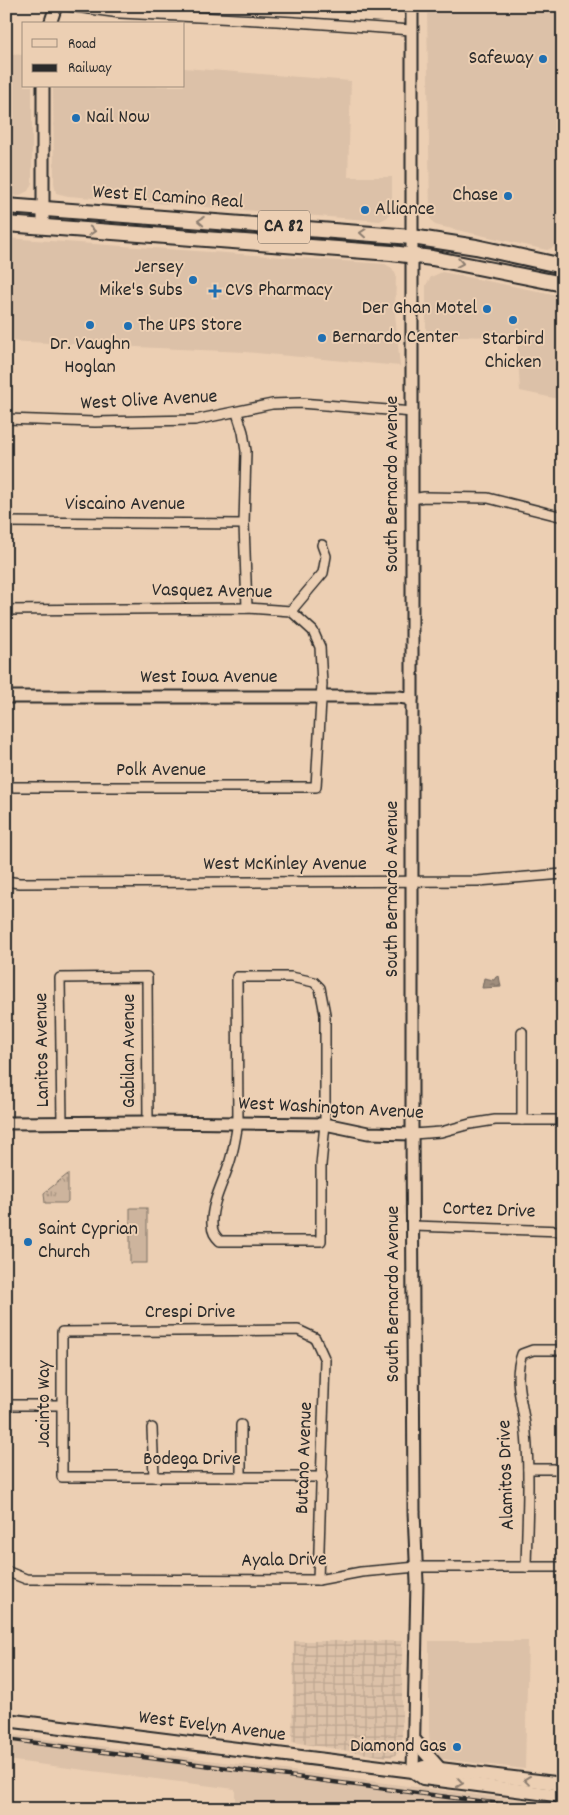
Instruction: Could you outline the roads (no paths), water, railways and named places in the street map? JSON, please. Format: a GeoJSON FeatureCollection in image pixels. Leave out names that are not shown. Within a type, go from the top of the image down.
{"type":"FeatureCollection","features":[{"type":"Feature","properties":{"kind":"main road","name":"West El Camino Real"},"geometry":{"type":"LineString","coordinates":[[6,206],[412,237],[476,247],[556,264]]}},
{"type":"Feature","properties":{"kind":"main road","name":"West El Camino Real"},"geometry":{"type":"LineString","coordinates":[[6,224],[412,255],[563,284]]}},
{"type":"Feature","properties":{"kind":"main road"},"geometry":{"type":"LineString","coordinates":[[556,264],[563,254]]}},
{"type":"Feature","properties":{"kind":"main road","name":"West Evelyn Avenue"},"geometry":{"type":"LineString","coordinates":[[6,1720],[414,1772]]}},
{"type":"Feature","properties":{"kind":"main road"},"geometry":{"type":"LineString","coordinates":[[414,1741],[439,1768]]}},
{"type":"Feature","properties":{"kind":"main road"},"geometry":{"type":"LineString","coordinates":[[563,1784],[439,1768],[424,1767],[414,1772],[423,1778],[563,1796]]}},
{"type":"Feature","properties":{"kind":"street"},"geometry":{"type":"LineString","coordinates":[[51,22],[56,6]]}},
{"type":"Feature","properties":{"kind":"street"},"geometry":{"type":"LineString","coordinates":[[68,6],[120,13],[411,30]]}},
{"type":"Feature","properties":{"kind":"street","name":"South Bernardo Avenue"},"geometry":{"type":"LineString","coordinates":[[412,6],[412,1134],[414,1493],[417,1567],[414,1772]]}},
{"type":"Feature","properties":{"kind":"street"},"geometry":{"type":"LineString","coordinates":[[43,88],[43,227]]}},
{"type":"Feature","properties":{"kind":"street","name":"West Olive Avenue"},"geometry":{"type":"LineString","coordinates":[[6,420],[95,422],[195,420],[237,413],[272,404],[300,403],[413,412]]}},
{"type":"Feature","properties":{"kind":"street"},"geometry":{"type":"LineString","coordinates":[[237,413],[246,451],[244,524],[247,608]]}},
{"type":"Feature","properties":{"kind":"street"},"geometry":{"type":"LineString","coordinates":[[412,499],[423,497],[488,498],[563,517]]}},
{"type":"Feature","properties":{"kind":"street","name":"Viscaino Avenue"},"geometry":{"type":"LineString","coordinates":[[6,522],[244,524]]}},
{"type":"Feature","properties":{"kind":"street"},"geometry":{"type":"LineString","coordinates":[[291,612],[323,573],[326,556],[322,545]]}},
{"type":"Feature","properties":{"kind":"street","name":"Vasquez Avenue"},"geometry":{"type":"LineString","coordinates":[[6,610],[247,608],[291,612],[313,631],[320,647],[322,674],[316,787]]}},
{"type":"Feature","properties":{"kind":"street","name":"West Iowa Avenue"},"geometry":{"type":"LineString","coordinates":[[6,697],[320,696],[399,697],[412,699]]}},
{"type":"Feature","properties":{"kind":"street","name":"Polk Avenue"},"geometry":{"type":"LineString","coordinates":[[6,788],[316,787]]}},
{"type":"Feature","properties":{"kind":"street","name":"West McKinley Avenue"},"geometry":{"type":"LineString","coordinates":[[6,881],[412,882],[478,881],[563,874]]}},
{"type":"Feature","properties":{"kind":"street","name":"Gabilan Avenue"},"geometry":{"type":"LineString","coordinates":[[60,978],[148,977],[148,1122]]}},
{"type":"Feature","properties":{"kind":"street"},"geometry":{"type":"LineString","coordinates":[[291,977],[314,982],[320,988],[325,1014],[325,1124],[321,1165],[321,1241],[220,1241],[214,1234],[212,1224],[214,1207],[235,1145],[238,1122],[236,978],[291,977]]}},
{"type":"Feature","properties":{"kind":"street","name":"Lanitos Avenue"},"geometry":{"type":"LineString","coordinates":[[60,978],[62,1123]]}},
{"type":"Feature","properties":{"kind":"street"},"geometry":{"type":"LineString","coordinates":[[522,1032],[522,1120]]}},
{"type":"Feature","properties":{"kind":"street","name":"West Washington Avenue"},"geometry":{"type":"LineString","coordinates":[[6,1123],[238,1122],[325,1124],[368,1133],[412,1134],[441,1132],[480,1122],[563,1120]]}},
{"type":"Feature","properties":{"kind":"street","name":"Cortez Drive"},"geometry":{"type":"LineString","coordinates":[[413,1226],[563,1231]]}},
{"type":"Feature","properties":{"kind":"street","name":"Crespi Drive"},"geometry":{"type":"LineString","coordinates":[[62,1332],[298,1330],[316,1338]]}},
{"type":"Feature","properties":{"kind":"street","name":"Jacinto Way"},"geometry":{"type":"LineString","coordinates":[[62,1332],[62,1477]]}},
{"type":"Feature","properties":{"kind":"street","name":"Butano Avenue"},"geometry":{"type":"LineString","coordinates":[[316,1338],[325,1360],[318,1580]]}},
{"type":"Feature","properties":{"kind":"street","name":"Alamitos Drive"},"geometry":{"type":"LineString","coordinates":[[526,1567],[528,1469],[526,1431],[518,1385],[518,1364],[522,1354],[533,1350],[563,1350]]}},
{"type":"Feature","properties":{"kind":"street"},"geometry":{"type":"LineString","coordinates":[[6,1405],[62,1405]]}},
{"type":"Feature","properties":{"kind":"street"},"geometry":{"type":"LineString","coordinates":[[241,1425],[241,1478]]}},
{"type":"Feature","properties":{"kind":"street"},"geometry":{"type":"LineString","coordinates":[[152,1428],[154,1478]]}},
{"type":"Feature","properties":{"kind":"street"},"geometry":{"type":"LineString","coordinates":[[528,1469],[563,1469]]}},
{"type":"Feature","properties":{"kind":"street","name":"Bodega Drive"},"geometry":{"type":"LineString","coordinates":[[62,1477],[322,1477]]}},
{"type":"Feature","properties":{"kind":"street","name":"Ayala Drive"},"geometry":{"type":"LineString","coordinates":[[6,1572],[30,1579],[318,1580],[361,1572],[417,1567],[563,1567]]}},
{"type":"Feature","properties":{"kind":"water"},"geometry":{"type":"Polygon","coordinates":[[[499,976],[501,987],[482,988],[484,978],[494,980],[499,976]]]}},
{"type":"Feature","properties":{"kind":"railway"},"geometry":{"type":"LineString","coordinates":[[6,1739],[539,1809]]}},
{"type":"Feature","properties":{"kind":"place","name":"Safeway"},"geometry":{"type":"Point","coordinates":[543,59]}},
{"type":"Feature","properties":{"kind":"place","name":"Nail Now"},"geometry":{"type":"Point","coordinates":[76,118]}},
{"type":"Feature","properties":{"kind":"place","name":"Chase"},"geometry":{"type":"Point","coordinates":[508,196]}},
{"type":"Feature","properties":{"kind":"place","name":"Alliance"},"geometry":{"type":"Point","coordinates":[365,210]}},
{"type":"Feature","properties":{"kind":"place","name":"Jersey Mike's Subs"},"geometry":{"type":"Point","coordinates":[193,280]}},
{"type":"Feature","properties":{"kind":"place","name":"CVS Pharmacy"},"geometry":{"type":"Point","coordinates":[215,291]}},
{"type":"Feature","properties":{"kind":"place","name":"Der Ghan Motel"},"geometry":{"type":"Point","coordinates":[487,309]}},
{"type":"Feature","properties":{"kind":"place","name":"Starbird Chicken"},"geometry":{"type":"Point","coordinates":[513,320]}},
{"type":"Feature","properties":{"kind":"place","name":"Dr. Vaughn Hoglan"},"geometry":{"type":"Point","coordinates":[90,325]}},
{"type":"Feature","properties":{"kind":"place","name":"The UPS Store"},"geometry":{"type":"Point","coordinates":[128,326]}},
{"type":"Feature","properties":{"kind":"place","name":"Bernardo Center"},"geometry":{"type":"Point","coordinates":[322,338]}},
{"type":"Feature","properties":{"kind":"place","name":"Saint Cyprian Church"},"geometry":{"type":"Point","coordinates":[28,1242]}},
{"type":"Feature","properties":{"kind":"place","name":"Diamond Gas"},"geometry":{"type":"Point","coordinates":[457,1747]}}]}
